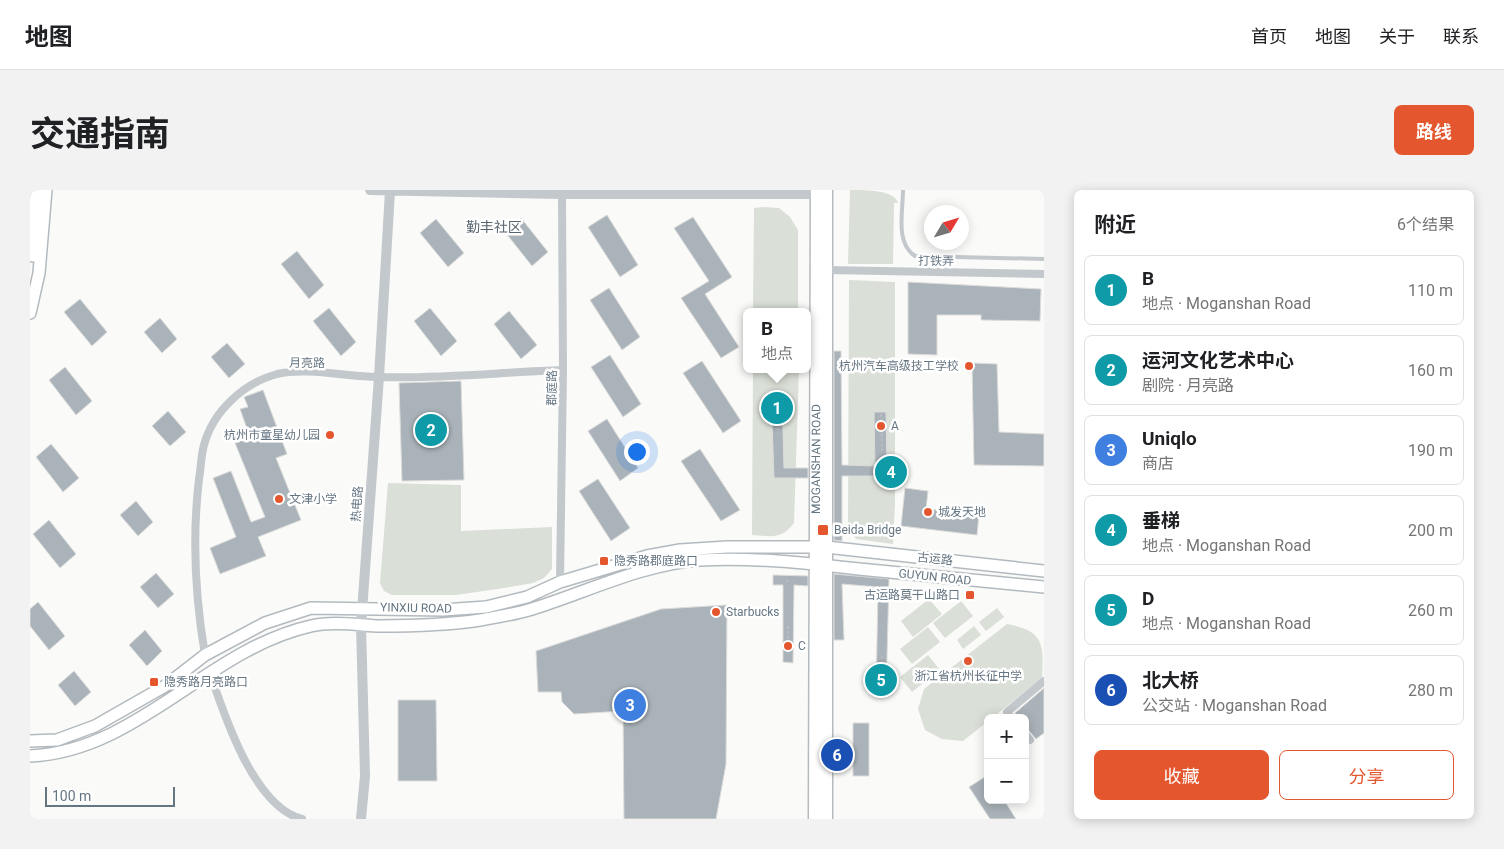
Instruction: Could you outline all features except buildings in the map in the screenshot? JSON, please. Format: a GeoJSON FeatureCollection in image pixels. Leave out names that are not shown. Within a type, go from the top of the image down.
{"type":"FeatureCollection","features":[{"type":"Feature","properties":{"kind":"main road"},"geometry":{"type":"LineString","coordinates":[[30,285],[36,190]]}},
{"type":"Feature","properties":{"kind":"main road"},"geometry":{"type":"LineString","coordinates":[[30,313],[39,273],[46,190]]}},
{"type":"Feature","properties":{"kind":"main road","name":"MOGANSHAN ROAD"},"geometry":{"type":"LineString","coordinates":[[820,547],[827,270],[821,192]]}},
{"type":"Feature","properties":{"kind":"main road","name":"MOGANSHAN ROAD"},"geometry":{"type":"LineString","coordinates":[[814,819],[820,565],[821,192]]}},
{"type":"Feature","properties":{"kind":"main road","name":"古运路"},"geometry":{"type":"LineString","coordinates":[[820,547],[1044,571]]}},
{"type":"Feature","properties":{"kind":"main road","name":"YINXIU ROAD"},"geometry":{"type":"LineString","coordinates":[[30,741],[57,740],[94,726],[165,686],[205,655],[264,622],[311,608],[443,610],[486,607],[527,597],[560,582],[647,556],[680,550],[820,547]]}},
{"type":"Feature","properties":{"kind":"main road","name":"YINXIU ROAD"},"geometry":{"type":"LineString","coordinates":[[30,756],[60,754],[92,742],[146,716],[210,673],[262,642],[312,625],[436,626],[480,620],[532,610],[566,596],[652,569],[699,560],[820,565]]}},
{"type":"Feature","properties":{"kind":"main road","name":"MOGANSHAN ROAD"},"geometry":{"type":"LineString","coordinates":[[820,565],[826,819]]}},
{"type":"Feature","properties":{"kind":"main road","name":"GUYUN ROAD"},"geometry":{"type":"LineString","coordinates":[[820,565],[1044,587]]}},
{"type":"Feature","properties":{"kind":"street"},"geometry":{"type":"LineString","coordinates":[[370,190],[568,193],[821,192]]}},
{"type":"Feature","properties":{"kind":"street","name":"热电路"},"geometry":{"type":"LineString","coordinates":[[361,819],[365,776],[360,625],[379,377],[390,190]]}},
{"type":"Feature","properties":{"kind":"street","name":"郡庭路"},"geometry":{"type":"LineString","coordinates":[[560,582],[568,193]]}},
{"type":"Feature","properties":{"kind":"street","name":"打铁弄"},"geometry":{"type":"LineString","coordinates":[[827,270],[1044,274]]}},
{"type":"Feature","properties":{"kind":"street","name":"月亮路"},"geometry":{"type":"LineString","coordinates":[[205,655],[197,608],[194,558],[196,500],[204,445],[213,423],[229,403],[246,387],[279,374],[295,372],[379,377],[563,370]]}},
{"type":"Feature","properties":{"kind":"street"},"geometry":{"type":"LineString","coordinates":[[210,673],[236,744],[256,778],[275,803],[302,819]]}},
{"type":"Feature","properties":{"kind":"street"},"geometry":{"type":"LineString","coordinates":[[1008,714],[1007,712],[1044,681]]}},
{"type":"Feature","properties":{"kind":"lane"},"geometry":{"type":"LineString","coordinates":[[903,190],[903,241],[906,250],[915,256],[1044,259]]}},
{"type":"Feature","properties":{"kind":"path"},"geometry":{"type":"LineString","coordinates":[[777,398],[778,434]]}},
{"type":"Feature","properties":{"kind":"path"},"geometry":{"type":"LineString","coordinates":[[881,414],[882,451]]}},
{"type":"Feature","properties":{"kind":"path"},"geometry":{"type":"LineString","coordinates":[[788,626],[788,652]]}},
{"type":"Feature","properties":{"kind":"path"},"geometry":{"type":"LineString","coordinates":[[881,684],[882,655]]}},
{"type":"Feature","properties":{"kind":"shaded area"},"geometry":{"type":"Polygon","coordinates":[[[850,190],[886,193],[896,199],[898,203],[894,203],[893,264],[848,264],[850,190]]]}},
{"type":"Feature","properties":{"kind":"shaded area"},"geometry":{"type":"Polygon","coordinates":[[[754,208],[779,208],[790,217],[798,230],[798,308],[753,308],[754,208]]]}},
{"type":"Feature","properties":{"kind":"shaded area"},"geometry":{"type":"Polygon","coordinates":[[[849,280],[895,282],[895,503],[893,544],[856,539],[848,528],[849,280]]]}},
{"type":"Feature","properties":{"kind":"shaded area"},"geometry":{"type":"Polygon","coordinates":[[[753,373],[799,373],[794,523],[780,535],[752,535],[753,373]]]}},
{"type":"Feature","properties":{"kind":"shaded area"},"geometry":{"type":"Polygon","coordinates":[[[388,483],[461,485],[461,531],[552,527],[552,569],[544,578],[533,583],[456,595],[392,595],[384,591],[380,583],[388,483]]]}},
{"type":"Feature","properties":{"kind":"shaded area"},"geometry":{"type":"Polygon","coordinates":[[[929,599],[942,614],[913,637],[901,621],[929,599]]]}},
{"type":"Feature","properties":{"kind":"shaded area"},"geometry":{"type":"Polygon","coordinates":[[[961,601],[973,616],[945,638],[933,623],[961,601]]]}},
{"type":"Feature","properties":{"kind":"shaded area"},"geometry":{"type":"Polygon","coordinates":[[[997,608],[1004,617],[986,631],[979,622],[997,608]]]}},
{"type":"Feature","properties":{"kind":"shaded area"},"geometry":{"type":"Polygon","coordinates":[[[1007,624],[1019,627],[1035,635],[1042,648],[1042,678],[997,714],[984,714],[984,724],[963,741],[942,739],[925,730],[918,709],[924,689],[1007,624]]]}},
{"type":"Feature","properties":{"kind":"shaded area"},"geometry":{"type":"Polygon","coordinates":[[[974,626],[981,635],[963,649],[957,640],[974,626]]]}},
{"type":"Feature","properties":{"kind":"shaded area"},"geometry":{"type":"Polygon","coordinates":[[[928,627],[940,642],[912,664],[900,649],[928,627]]]}},
{"type":"Feature","properties":{"kind":"shaded area"},"geometry":{"type":"Polygon","coordinates":[[[928,655],[940,670],[912,692],[900,677],[928,655]]]}},
{"type":"Feature","properties":{"kind":"place","name":"杭州汽车高级技工学校"},"geometry":{"type":"Point","coordinates":[969,366]}},
{"type":"Feature","properties":{"kind":"place","name":"B"},"geometry":{"type":"Point","coordinates":[777,408]}},
{"type":"Feature","properties":{"kind":"place","name":"A"},"geometry":{"type":"Point","coordinates":[881,426]}},
{"type":"Feature","properties":{"kind":"place","name":"运河文化艺术中心"},"geometry":{"type":"Point","coordinates":[431,430]}},
{"type":"Feature","properties":{"kind":"place","name":"杭州市童星幼儿园"},"geometry":{"type":"Point","coordinates":[330,435]}},
{"type":"Feature","properties":{"kind":"place","name":"垂梯"},"geometry":{"type":"Point","coordinates":[891,472]}},
{"type":"Feature","properties":{"kind":"place","name":"文津小学"},"geometry":{"type":"Point","coordinates":[279,499]}},
{"type":"Feature","properties":{"kind":"place","name":"城发天地"},"geometry":{"type":"Point","coordinates":[928,512]}},
{"type":"Feature","properties":{"kind":"place","name":"Beida Bridge"},"geometry":{"type":"Point","coordinates":[823,530]}},
{"type":"Feature","properties":{"kind":"place","name":"隐秀路郡庭路口"},"geometry":{"type":"Point","coordinates":[604,561]}},
{"type":"Feature","properties":{"kind":"place","name":"古运路莫干山路口"},"geometry":{"type":"Point","coordinates":[970,595]}},
{"type":"Feature","properties":{"kind":"place","name":"Starbucks"},"geometry":{"type":"Point","coordinates":[716,612]}},
{"type":"Feature","properties":{"kind":"place","name":"C"},"geometry":{"type":"Point","coordinates":[788,646]}},
{"type":"Feature","properties":{"kind":"place","name":"浙江省杭州长征中学"},"geometry":{"type":"Point","coordinates":[968,661]}},
{"type":"Feature","properties":{"kind":"place","name":"D"},"geometry":{"type":"Point","coordinates":[881,680]}},
{"type":"Feature","properties":{"kind":"place","name":"隐秀路月亮路口"},"geometry":{"type":"Point","coordinates":[154,682]}},
{"type":"Feature","properties":{"kind":"place","name":"Uniqlo"},"geometry":{"type":"Point","coordinates":[630,705]}},
{"type":"Feature","properties":{"kind":"place","name":"北大桥"},"geometry":{"type":"Point","coordinates":[837,755]}},
{"type":"Feature","properties":{"kind":"district","name":"勤丰社区"},"geometry":{"type":"Point","coordinates":[494,227]}}]}
